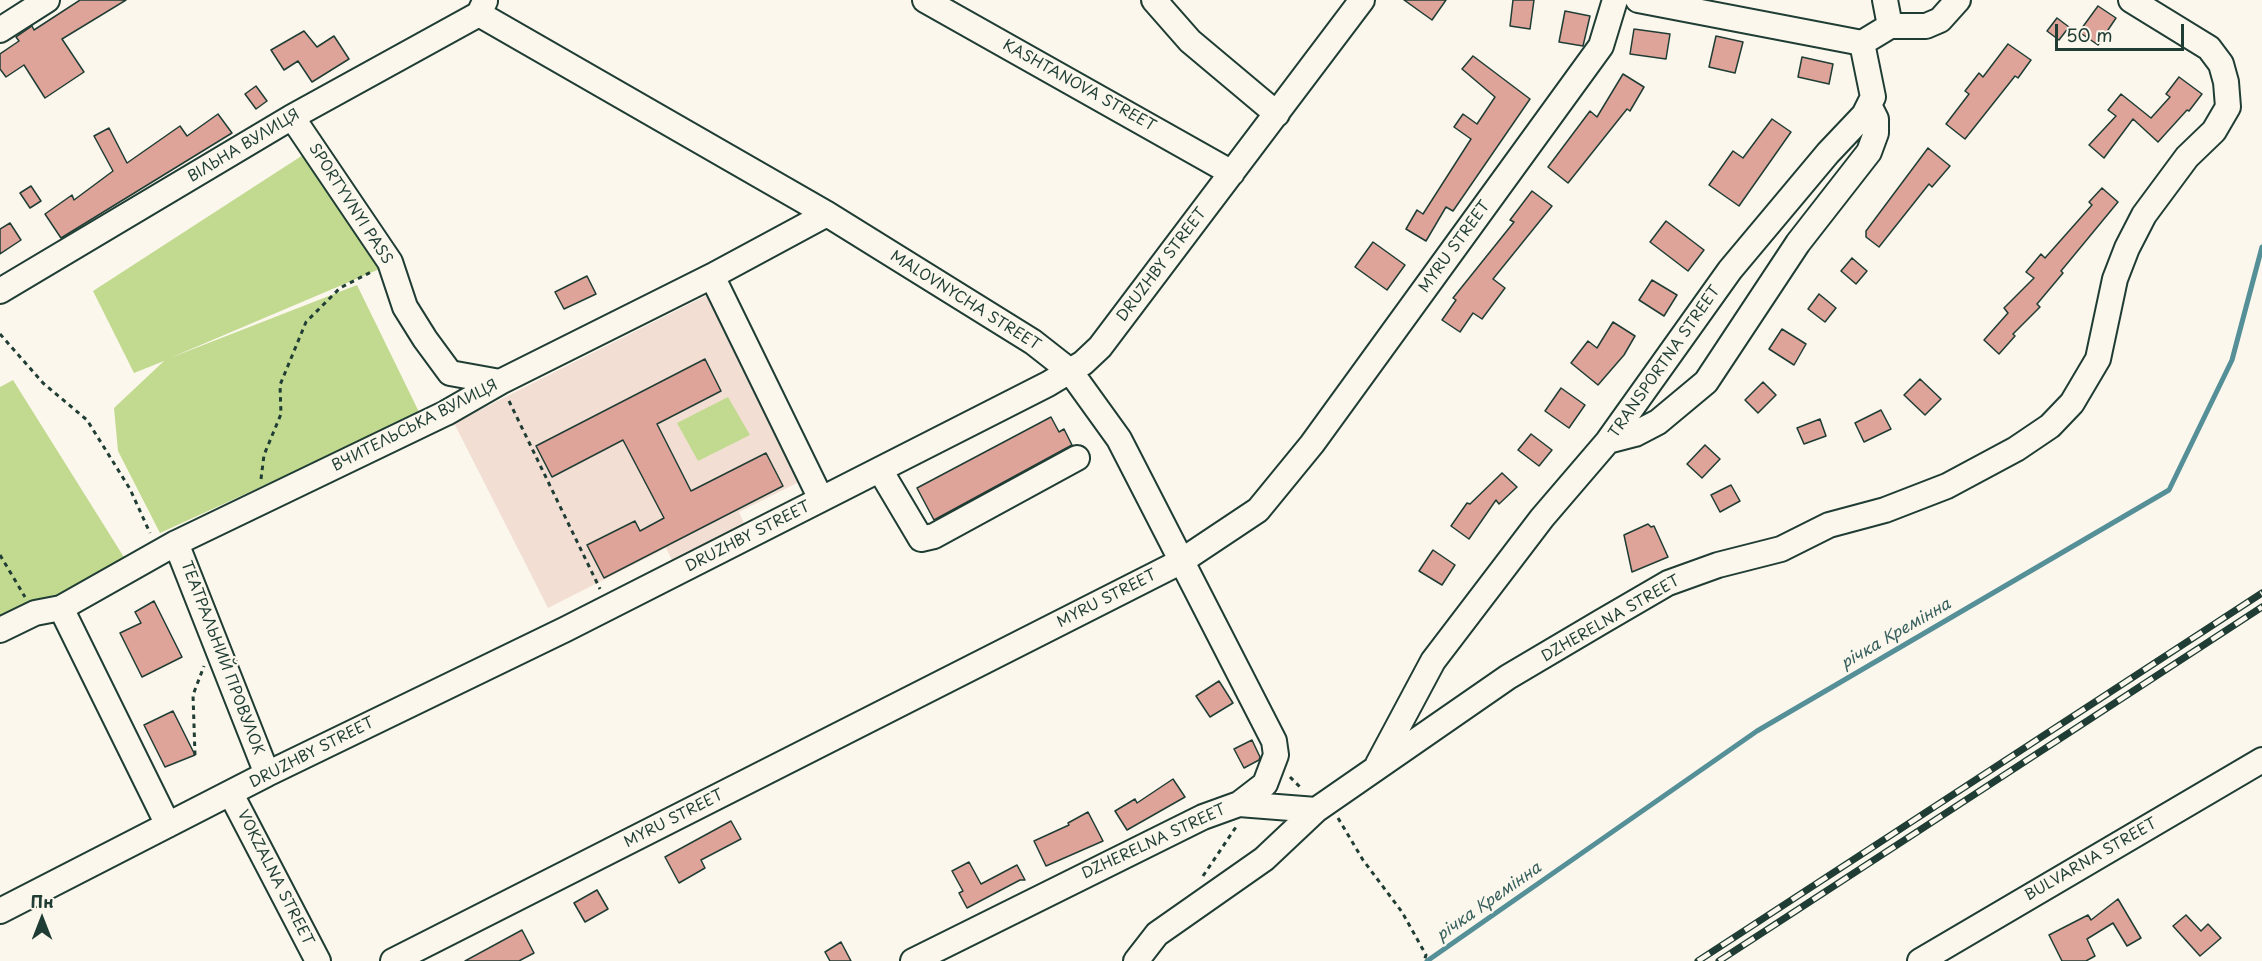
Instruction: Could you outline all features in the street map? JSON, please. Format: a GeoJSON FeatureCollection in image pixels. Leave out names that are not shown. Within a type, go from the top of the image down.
{"type":"FeatureCollection","features":[{"type":"Feature","properties":{"kind":"street"},"geometry":{"type":"LineString","coordinates":[[0,30],[47,0]]}},
{"type":"Feature","properties":{"kind":"street","name":"KASHTANOVA STREET"},"geometry":{"type":"LineString","coordinates":[[926,0],[1232,173]]}},
{"type":"Feature","properties":{"kind":"street"},"geometry":{"type":"LineString","coordinates":[[1154,0],[1190,41],[1277,114]]}},
{"type":"Feature","properties":{"kind":"street","name":"DRUZHBY STREET"},"geometry":{"type":"LineString","coordinates":[[0,911],[267,774],[609,607],[1070,371],[1100,347],[1362,0]]}},
{"type":"Feature","properties":{"kind":"street","name":"MYRU STREET"},"geometry":{"type":"LineString","coordinates":[[393,961],[1180,562],[1258,510],[1312,444],[1601,46],[1615,0]]}},
{"type":"Feature","properties":{"kind":"street"},"geometry":{"type":"LineString","coordinates":[[1638,0],[1862,43],[1890,26],[1926,26],[1940,20],[1958,0]]}},
{"type":"Feature","properties":{"kind":"street"},"geometry":{"type":"LineString","coordinates":[[1885,0],[1890,26]]}},
{"type":"Feature","properties":{"kind":"street","name":"DZHERELNA STREET"},"geometry":{"type":"LineString","coordinates":[[913,961],[1203,817],[1239,804],[1322,806],[1508,677],[1668,583],[1718,565],[1781,549],[1829,525],[1885,510],[1947,486],[2016,449],[2050,426],[2072,403],[2098,359],[2115,279],[2127,248],[2144,216],[2187,157],[2214,132],[2228,107],[2226,82],[2221,64],[2209,48],[2131,0]]}},
{"type":"Feature","properties":{"kind":"street","name":"MALOVNYCHA STREET"},"geometry":{"type":"LineString","coordinates":[[482,7],[827,214],[1033,342],[1070,371],[1119,440],[1274,741],[1276,755]]}},
{"type":"Feature","properties":{"kind":"street","name":"ВІЛЬНА ВУЛИЦЯ"},"geometry":{"type":"LineString","coordinates":[[0,291],[482,7]]}},
{"type":"Feature","properties":{"kind":"street"},"geometry":{"type":"LineString","coordinates":[[1608,441],[1635,434],[1658,422],[1706,382],[1798,243],[1869,152],[1876,133],[1876,119],[1869,105],[1873,97],[1872,86],[1862,43]]}},
{"type":"Feature","properties":{"kind":"street","name":"TRANSPORTNA STREET"},"geometry":{"type":"LineString","coordinates":[[1374,772],[1433,661],[1542,518],[1608,441],[1730,270],[1828,153],[1864,115],[1869,105]]}},
{"type":"Feature","properties":{"kind":"street","name":"SPORTYVNYI PASS"},"geometry":{"type":"LineString","coordinates":[[292,117],[390,262],[405,307],[450,373],[500,382]]}},
{"type":"Feature","properties":{"kind":"street","name":"ВЧИТЕЛЬСЬКА ВУЛИЦЯ"},"geometry":{"type":"LineString","coordinates":[[0,630],[35,613],[60,608],[176,543],[446,413],[500,382],[712,276],[827,214]]}},
{"type":"Feature","properties":{"kind":"street"},"geometry":{"type":"LineString","coordinates":[[712,276],[821,500]]}},
{"type":"Feature","properties":{"kind":"street"},"geometry":{"type":"LineString","coordinates":[[880,470],[921,539],[934,536],[1077,458]]}},
{"type":"Feature","properties":{"kind":"street","name":"ТЕАТРАЛЬНИЙ ПРОВУЛОК"},"geometry":{"type":"LineString","coordinates":[[176,543],[267,774]]}},
{"type":"Feature","properties":{"kind":"street"},"geometry":{"type":"LineString","coordinates":[[60,608],[168,825]]}},
{"type":"Feature","properties":{"kind":"street"},"geometry":{"type":"LineString","coordinates":[[1239,804],[1265,784],[1276,755]]}},
{"type":"Feature","properties":{"kind":"street","name":"BULVARNA STREET"},"geometry":{"type":"LineString","coordinates":[[1920,961],[2262,760]]}},
{"type":"Feature","properties":{"kind":"street","name":"VOKZALNA STREET"},"geometry":{"type":"LineString","coordinates":[[231,794],[318,961]]}},
{"type":"Feature","properties":{"kind":"street"},"geometry":{"type":"LineString","coordinates":[[1136,961],[1157,934],[1264,859],[1322,806]]}},
{"type":"Feature","properties":{"kind":"path"},"geometry":{"type":"LineString","coordinates":[[259,505],[264,455],[281,414],[280,385],[306,322],[340,288],[390,262]]}},
{"type":"Feature","properties":{"kind":"path"},"geometry":{"type":"LineString","coordinates":[[0,334],[43,383],[87,420],[130,489],[149,533],[176,543]]}},
{"type":"Feature","properties":{"kind":"path"},"geometry":{"type":"LineString","coordinates":[[500,382],[609,607]]}},
{"type":"Feature","properties":{"kind":"path"},"geometry":{"type":"LineString","coordinates":[[0,555],[35,613]]}},
{"type":"Feature","properties":{"kind":"path"},"geometry":{"type":"LineString","coordinates":[[195,755],[193,694],[204,665]]}},
{"type":"Feature","properties":{"kind":"path"},"geometry":{"type":"LineString","coordinates":[[1276,755],[1295,782],[1322,806],[1348,837],[1402,912],[1426,955],[1424,961]]}},
{"type":"Feature","properties":{"kind":"path"},"geometry":{"type":"LineString","coordinates":[[1198,882],[1236,829],[1239,804]]}},
{"type":"Feature","properties":{"kind":"shaded area"},"geometry":{"type":"Polygon","coordinates":[[[723,287],[817,473],[739,512],[745,525],[673,562],[666,548],[548,608],[454,423],[723,287]]]}},
{"type":"Feature","properties":{"kind":"green space"},"geometry":{"type":"Polygon","coordinates":[[[303,155],[382,268],[170,358],[357,285],[420,414],[160,533],[118,451],[114,408],[164,361],[134,373],[93,291],[303,155]]]}},
{"type":"Feature","properties":{"kind":"green space"},"geometry":{"type":"Polygon","coordinates":[[[13,380],[127,562],[0,624],[0,387],[13,380]]]}},
{"type":"Feature","properties":{"kind":"green space"},"geometry":{"type":"Polygon","coordinates":[[[728,397],[750,435],[698,461],[677,423],[728,397]]]}},
{"type":"Feature","properties":{"kind":"building"},"geometry":{"type":"Polygon","coordinates":[[[80,0],[126,0],[62,39],[84,72],[45,98],[24,65],[6,77],[0,69],[0,54],[19,41],[16,37],[32,26],[34,30],[80,0]]]}},
{"type":"Feature","properties":{"kind":"building"},"geometry":{"type":"Polygon","coordinates":[[[1404,0],[1446,0],[1432,20],[1404,0]]]}},
{"type":"Feature","properties":{"kind":"building"},"geometry":{"type":"Polygon","coordinates":[[[1513,0],[1534,0],[1530,29],[1510,26],[1513,0]]]}},
{"type":"Feature","properties":{"kind":"building"},"geometry":{"type":"Polygon","coordinates":[[[2098,6],[2116,18],[2098,45],[2079,32],[2098,6]]]}},
{"type":"Feature","properties":{"kind":"building"},"geometry":{"type":"Polygon","coordinates":[[[1565,11],[1590,16],[1583,46],[1559,42],[1565,11]]]}},
{"type":"Feature","properties":{"kind":"building"},"geometry":{"type":"Polygon","coordinates":[[[2057,18],[2069,27],[2059,40],[2047,31],[2057,18]]]}},
{"type":"Feature","properties":{"kind":"building"},"geometry":{"type":"Polygon","coordinates":[[[1634,29],[1670,34],[1666,59],[1630,54],[1634,29]]]}},
{"type":"Feature","properties":{"kind":"building"},"geometry":{"type":"Polygon","coordinates":[[[304,31],[317,47],[334,36],[349,59],[312,82],[298,61],[284,70],[271,50],[304,31]]]}},
{"type":"Feature","properties":{"kind":"building"},"geometry":{"type":"Polygon","coordinates":[[[1716,36],[1743,42],[1735,73],[1709,67],[1716,36]]]}},
{"type":"Feature","properties":{"kind":"building"},"geometry":{"type":"Polygon","coordinates":[[[2008,44],[2031,60],[2018,78],[2015,76],[1965,139],[1946,124],[1969,94],[1965,91],[1979,73],[1983,77],[2008,44]]]}},
{"type":"Feature","properties":{"kind":"building"},"geometry":{"type":"Polygon","coordinates":[[[1473,56],[1530,99],[1453,211],[1446,207],[1426,241],[1406,229],[1417,210],[1423,214],[1471,139],[1454,127],[1463,114],[1477,124],[1495,97],[1462,69],[1473,56]]]}},
{"type":"Feature","properties":{"kind":"building"},"geometry":{"type":"Polygon","coordinates":[[[1802,57],[1833,64],[1829,84],[1798,77],[1802,57]]]}},
{"type":"Feature","properties":{"kind":"building"},"geometry":{"type":"Polygon","coordinates":[[[1623,74],[1644,87],[1630,111],[1627,109],[1568,183],[1548,167],[1590,111],[1597,117],[1623,74]]]}},
{"type":"Feature","properties":{"kind":"building"},"geometry":{"type":"Polygon","coordinates":[[[2179,77],[2202,94],[2189,111],[2187,110],[2158,142],[2133,119],[2104,158],[2089,145],[2116,116],[2108,110],[2121,94],[2151,118],[2170,97],[2166,94],[2179,77]]]}},
{"type":"Feature","properties":{"kind":"building"},"geometry":{"type":"Polygon","coordinates":[[[256,86],[267,101],[256,109],[245,94],[256,86]]]}},
{"type":"Feature","properties":{"kind":"building"},"geometry":{"type":"Polygon","coordinates":[[[218,114],[232,133],[61,238],[45,214],[72,195],[74,200],[113,171],[94,136],[109,128],[127,163],[180,126],[187,136],[218,114]]]}},
{"type":"Feature","properties":{"kind":"building"},"geometry":{"type":"Polygon","coordinates":[[[1772,119],[1791,132],[1739,206],[1709,185],[1733,151],[1743,158],[1772,119]]]}},
{"type":"Feature","properties":{"kind":"building"},"geometry":{"type":"Polygon","coordinates":[[[1928,148],[1950,166],[1932,187],[1929,184],[1879,247],[1866,237],[1866,231],[1928,148]]]}},
{"type":"Feature","properties":{"kind":"building"},"geometry":{"type":"Polygon","coordinates":[[[31,186],[41,201],[30,208],[20,193],[31,186]]]}},
{"type":"Feature","properties":{"kind":"building"},"geometry":{"type":"Polygon","coordinates":[[[2102,188],[2118,202],[2061,271],[2063,273],[2037,304],[2040,307],[2013,334],[2015,336],[1999,354],[1984,340],[2008,313],[2004,308],[2034,278],[2026,272],[2041,254],[2045,258],[2092,205],[2089,202],[2102,188]]]}},
{"type":"Feature","properties":{"kind":"building"},"geometry":{"type":"Polygon","coordinates":[[[1532,191],[1552,206],[1493,279],[1505,288],[1482,319],[1473,313],[1460,332],[1442,320],[1456,300],[1453,298],[1514,222],[1510,220],[1532,191]]]}},
{"type":"Feature","properties":{"kind":"building"},"geometry":{"type":"Polygon","coordinates":[[[1666,221],[1704,250],[1688,271],[1650,242],[1666,221]]]}},
{"type":"Feature","properties":{"kind":"building"},"geometry":{"type":"Polygon","coordinates":[[[10,223],[21,240],[0,254],[0,229],[10,223]]]}},
{"type":"Feature","properties":{"kind":"building"},"geometry":{"type":"Polygon","coordinates":[[[1373,242],[1405,265],[1387,290],[1355,267],[1373,242]]]}},
{"type":"Feature","properties":{"kind":"building"},"geometry":{"type":"Polygon","coordinates":[[[1852,258],[1867,271],[1856,284],[1841,271],[1852,258]]]}},
{"type":"Feature","properties":{"kind":"building"},"geometry":{"type":"Polygon","coordinates":[[[587,276],[596,294],[564,309],[555,292],[587,276]]]}},
{"type":"Feature","properties":{"kind":"building"},"geometry":{"type":"Polygon","coordinates":[[[1652,280],[1677,295],[1664,316],[1639,300],[1652,280]]]}},
{"type":"Feature","properties":{"kind":"building"},"geometry":{"type":"Polygon","coordinates":[[[1819,294],[1836,308],[1825,322],[1808,309],[1819,294]]]}},
{"type":"Feature","properties":{"kind":"building"},"geometry":{"type":"Polygon","coordinates":[[[1613,322],[1635,336],[1624,355],[1598,385],[1571,363],[1588,341],[1597,348],[1613,322]]]}},
{"type":"Feature","properties":{"kind":"building"},"geometry":{"type":"Polygon","coordinates":[[[1782,329],[1806,344],[1794,365],[1769,349],[1782,329]]]}},
{"type":"Feature","properties":{"kind":"building"},"geometry":{"type":"Polygon","coordinates":[[[705,359],[721,391],[657,424],[691,491],[766,453],[783,486],[604,578],[587,545],[635,521],[640,531],[664,518],[623,440],[552,477],[536,446],[705,359]]]}},
{"type":"Feature","properties":{"kind":"building"},"geometry":{"type":"Polygon","coordinates":[[[1920,379],[1941,399],[1925,415],[1904,395],[1920,379]]]}},
{"type":"Feature","properties":{"kind":"building"},"geometry":{"type":"Polygon","coordinates":[[[1763,382],[1776,395],[1758,413],[1745,400],[1763,382]]]}},
{"type":"Feature","properties":{"kind":"building"},"geometry":{"type":"Polygon","coordinates":[[[1561,388],[1585,405],[1569,428],[1545,411],[1561,388]]]}},
{"type":"Feature","properties":{"kind":"building"},"geometry":{"type":"Polygon","coordinates":[[[1881,410],[1891,429],[1864,442],[1855,423],[1881,410]]]}},
{"type":"Feature","properties":{"kind":"building"},"geometry":{"type":"Polygon","coordinates":[[[1051,417],[1059,432],[1064,429],[1072,445],[934,520],[917,488],[1051,417]]]}},
{"type":"Feature","properties":{"kind":"building"},"geometry":{"type":"Polygon","coordinates":[[[1820,419],[1826,436],[1804,444],[1797,428],[1820,419]]]}},
{"type":"Feature","properties":{"kind":"building"},"geometry":{"type":"Polygon","coordinates":[[[1531,434],[1552,450],[1539,466],[1518,450],[1531,434]]]}},
{"type":"Feature","properties":{"kind":"building"},"geometry":{"type":"Polygon","coordinates":[[[1705,445],[1720,459],[1702,478],[1687,464],[1705,445]]]}},
{"type":"Feature","properties":{"kind":"building"},"geometry":{"type":"Polygon","coordinates":[[[1502,473],[1517,487],[1499,504],[1496,500],[1469,539],[1451,526],[1467,503],[1470,504],[1502,473]]]}},
{"type":"Feature","properties":{"kind":"building"},"geometry":{"type":"Polygon","coordinates":[[[1731,485],[1740,501],[1720,512],[1711,495],[1731,485]]]}},
{"type":"Feature","properties":{"kind":"building"},"geometry":{"type":"Polygon","coordinates":[[[1648,524],[1651,527],[1654,526],[1668,557],[1632,572],[1624,535],[1648,524]]]}},
{"type":"Feature","properties":{"kind":"building"},"geometry":{"type":"Polygon","coordinates":[[[1433,550],[1455,565],[1442,585],[1419,571],[1433,550]]]}},
{"type":"Feature","properties":{"kind":"building"},"geometry":{"type":"Polygon","coordinates":[[[154,601],[182,657],[142,677],[120,633],[141,623],[135,612],[154,601]]]}},
{"type":"Feature","properties":{"kind":"building"},"geometry":{"type":"Polygon","coordinates":[[[1219,681],[1233,703],[1210,717],[1196,696],[1219,681]]]}},
{"type":"Feature","properties":{"kind":"building"},"geometry":{"type":"Polygon","coordinates":[[[173,711],[195,755],[165,767],[144,725],[173,711]]]}},
{"type":"Feature","properties":{"kind":"building"},"geometry":{"type":"Polygon","coordinates":[[[1252,740],[1260,757],[1259,760],[1244,768],[1234,749],[1252,740]]]}},
{"type":"Feature","properties":{"kind":"building"},"geometry":{"type":"Polygon","coordinates":[[[1173,779],[1185,797],[1127,830],[1115,811],[1135,799],[1137,803],[1173,779]]]}},
{"type":"Feature","properties":{"kind":"building"},"geometry":{"type":"Polygon","coordinates":[[[1088,812],[1103,841],[1046,866],[1034,841],[1069,825],[1068,823],[1088,812]]]}},
{"type":"Feature","properties":{"kind":"building"},"geometry":{"type":"Polygon","coordinates":[[[731,821],[741,839],[701,860],[705,868],[679,883],[665,857],[731,821]]]}},
{"type":"Feature","properties":{"kind":"building"},"geometry":{"type":"Polygon","coordinates":[[[969,862],[981,884],[1017,865],[1025,880],[1020,880],[967,908],[959,893],[963,891],[952,871],[969,862]]]}},
{"type":"Feature","properties":{"kind":"building"},"geometry":{"type":"Polygon","coordinates":[[[597,890],[608,909],[585,922],[574,903],[597,890]]]}},
{"type":"Feature","properties":{"kind":"building"},"geometry":{"type":"Polygon","coordinates":[[[2118,899],[2141,938],[2127,946],[2113,923],[2087,939],[2095,956],[2086,961],[2062,961],[2049,935],[2088,915],[2091,920],[2118,899]]]}},
{"type":"Feature","properties":{"kind":"building"},"geometry":{"type":"Polygon","coordinates":[[[2186,915],[2201,931],[2208,924],[2221,938],[2200,956],[2173,926],[2186,915]]]}},
{"type":"Feature","properties":{"kind":"building"},"geometry":{"type":"Polygon","coordinates":[[[522,930],[534,953],[519,961],[465,961],[522,930]]]}},
{"type":"Feature","properties":{"kind":"building"},"geometry":{"type":"Polygon","coordinates":[[[841,942],[851,961],[830,961],[825,952],[841,942]]]}},
{"type":"Feature","properties":{"kind":"waterway","name":"річка Кремінна"},"geometry":{"type":"LineString","coordinates":[[1427,961],[1757,731],[2169,490],[2232,360],[2262,247]]}},
{"type":"Feature","properties":{"kind":"railway"},"geometry":{"type":"LineString","coordinates":[[1698,961],[2262,593]]}},
{"type":"Feature","properties":{"kind":"railway"},"geometry":{"type":"LineString","coordinates":[[1719,961],[2262,607]]}}]}
